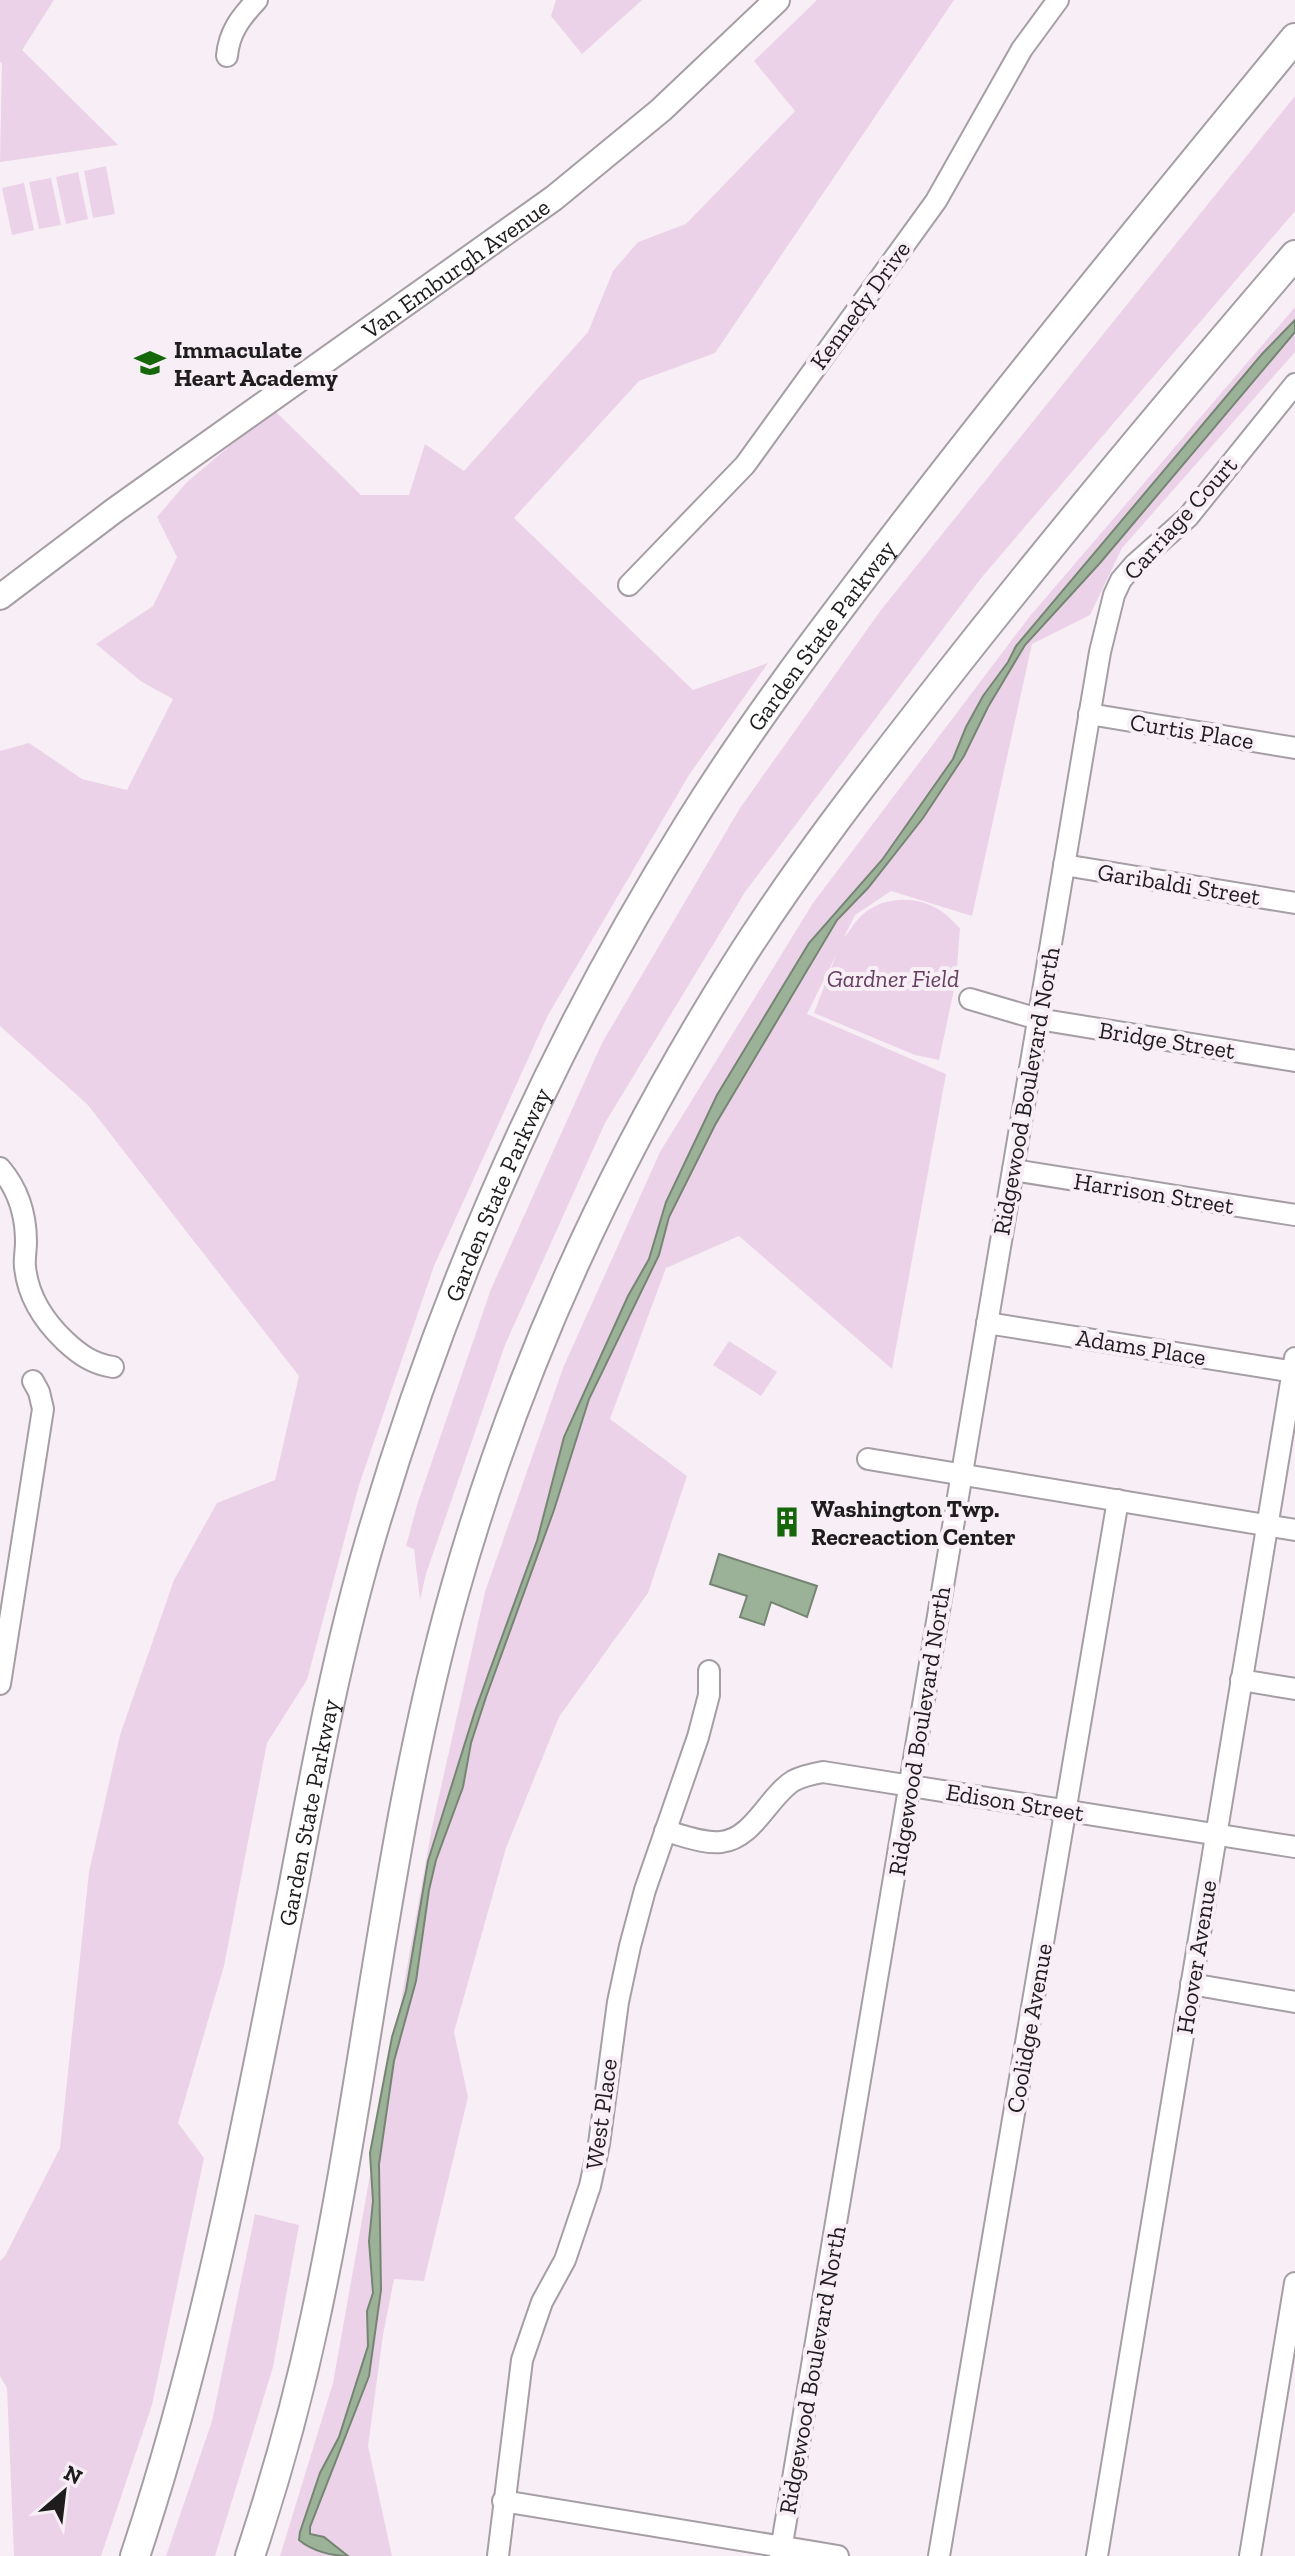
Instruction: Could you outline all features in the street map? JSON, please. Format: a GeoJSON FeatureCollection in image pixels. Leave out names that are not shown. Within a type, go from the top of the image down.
{"type":"FeatureCollection","features":[{"type":"Feature","properties":{"kind":"highway","name":"Garden State Parkway"},"geometry":{"type":"LineString","coordinates":[[135,2556],[180,2409],[213,2277],[331,1697],[370,1541],[448,1305],[526,1123],[617,946],[691,820],[746,735],[864,576],[985,421],[1295,38]]}},
{"type":"Feature","properties":{"kind":"highway"},"geometry":{"type":"LineString","coordinates":[[250,2556],[285,2440],[318,2307],[409,1785],[441,1642],[498,1453],[570,1271],[635,1138],[683,1052],[754,936],[817,845],[1071,520],[1295,255]]}},
{"type":"Feature","properties":{"kind":"main road","name":"Van Emburgh Avenue"},"geometry":{"type":"LineString","coordinates":[[0,597],[115,510],[554,198],[661,110],[777,0]]}},
{"type":"Feature","properties":{"kind":"street"},"geometry":{"type":"LineString","coordinates":[[227,56],[229,41],[240,19],[257,0]]}},
{"type":"Feature","properties":{"kind":"street","name":"Kennedy Drive"},"geometry":{"type":"LineString","coordinates":[[629,585],[745,465],[936,201],[1022,49],[1058,0]]}},
{"type":"Feature","properties":{"kind":"street","name":"Carriage Court"},"geometry":{"type":"LineString","coordinates":[[1097,668],[1114,595],[1121,580],[1188,517],[1295,384]]}},
{"type":"Feature","properties":{"kind":"street","name":"Ridgewood Boulevard North"},"geometry":{"type":"LineString","coordinates":[[781,2551],[1097,668]]}},
{"type":"Feature","properties":{"kind":"street","name":"Curtis Place"},"geometry":{"type":"LineString","coordinates":[[1089,714],[1295,748]]}},
{"type":"Feature","properties":{"kind":"street","name":"Garibaldi Street"},"geometry":{"type":"LineString","coordinates":[[1064,865],[1295,903]]}},
{"type":"Feature","properties":{"kind":"street"},"geometry":{"type":"LineString","coordinates":[[970,999],[1038,1019]]}},
{"type":"Feature","properties":{"kind":"street","name":"Bridge Street"},"geometry":{"type":"LineString","coordinates":[[1038,1019],[1295,1061]]}},
{"type":"Feature","properties":{"kind":"street"},"geometry":{"type":"LineString","coordinates":[[0,1168],[21,1205],[25,1225],[24,1264],[28,1283],[43,1316],[80,1355],[98,1365],[113,1367]]}},
{"type":"Feature","properties":{"kind":"street","name":"Harrison Street"},"geometry":{"type":"LineString","coordinates":[[1013,1170],[1295,1215]]}},
{"type":"Feature","properties":{"kind":"street","name":"Adams Place"},"geometry":{"type":"LineString","coordinates":[[987,1323],[1294,1367]]}},
{"type":"Feature","properties":{"kind":"street","name":"Hoover Avenue"},"geometry":{"type":"LineString","coordinates":[[1097,2556],[1294,1367]]}},
{"type":"Feature","properties":{"kind":"street"},"geometry":{"type":"LineString","coordinates":[[0,1684],[10,1538],[43,1409],[33,1381]]}},
{"type":"Feature","properties":{"kind":"street"},"geometry":{"type":"LineString","coordinates":[[868,1459],[1295,1530]]}},
{"type":"Feature","properties":{"kind":"street","name":"Coolidge Avenue"},"geometry":{"type":"LineString","coordinates":[[939,2556],[1118,1500]]}},
{"type":"Feature","properties":{"kind":"street","name":"West Place"},"geometry":{"type":"LineString","coordinates":[[498,2556],[522,2360],[542,2302],[565,2260],[590,2186],[599,2144],[618,2002],[645,1890],[698,1737],[709,1695],[709,1671]]}},
{"type":"Feature","properties":{"kind":"street"},"geometry":{"type":"LineString","coordinates":[[1241,1680],[1295,1689]]}},
{"type":"Feature","properties":{"kind":"street","name":"Edison Street"},"geometry":{"type":"LineString","coordinates":[[665,1831],[709,1841],[731,1840],[749,1827],[784,1788],[808,1774],[840,1773],[1295,1847]]}},
{"type":"Feature","properties":{"kind":"street"},"geometry":{"type":"LineString","coordinates":[[1191,1984],[1295,2002]]}},
{"type":"Feature","properties":{"kind":"street"},"geometry":{"type":"LineString","coordinates":[[1250,2556],[1295,2283]]}},
{"type":"Feature","properties":{"kind":"street"},"geometry":{"type":"LineString","coordinates":[[503,2501],[781,2551],[838,2556]]}},
{"type":"Feature","properties":{"kind":"green space"},"geometry":{"type":"Polygon","coordinates":[[[0,0],[54,0],[22,50],[118,145],[0,162],[0,0]]]}},
{"type":"Feature","properties":{"kind":"green space"},"geometry":{"type":"Polygon","coordinates":[[[556,0],[642,0],[582,54],[551,16],[556,0]]]}},
{"type":"Feature","properties":{"kind":"green space"},"geometry":{"type":"Polygon","coordinates":[[[817,0],[954,0],[715,353],[639,381],[514,518],[693,690],[768,663],[689,775],[548,1015],[434,1266],[359,1485],[307,1680],[267,1743],[224,1966],[178,2123],[204,2158],[152,2405],[101,2556],[14,2556],[7,2388],[0,2376],[0,2261],[60,2148],[89,1872],[120,1735],[174,1580],[217,1503],[275,1480],[299,1376],[87,1104],[0,1026],[0,751],[29,743],[82,779],[127,790],[173,699],[142,682],[96,644],[153,606],[177,557],[157,517],[186,483],[273,409],[361,495],[409,495],[425,444],[464,471],[588,332],[613,271],[638,242],[686,224],[795,111],[754,61],[817,0]]]}},
{"type":"Feature","properties":{"kind":"green space"},"geometry":{"type":"Polygon","coordinates":[[[1295,96],[1295,211],[982,577],[745,892],[605,1123],[505,1345],[426,1574],[420,1600],[414,1549],[406,1546],[418,1502],[491,1289],[602,1043],[740,808],[881,610],[1295,96]]]}},
{"type":"Feature","properties":{"kind":"green space"},"geometry":{"type":"Polygon","coordinates":[[[106,166],[115,214],[93,218],[84,171],[106,166]]]}},
{"type":"Feature","properties":{"kind":"green space"},"geometry":{"type":"Polygon","coordinates":[[[78,172],[88,219],[66,224],[56,177],[78,172]]]}},
{"type":"Feature","properties":{"kind":"green space"},"geometry":{"type":"Polygon","coordinates":[[[51,178],[61,225],[39,229],[29,182],[51,178]]]}},
{"type":"Feature","properties":{"kind":"green space"},"geometry":{"type":"Polygon","coordinates":[[[24,183],[34,230],[12,235],[2,188],[24,183]]]}},
{"type":"Feature","properties":{"kind":"green space","name":"Gardner Field"},"geometry":{"type":"Polygon","coordinates":[[[1295,307],[1295,352],[1122,548],[1090,615],[1032,644],[972,916],[891,891],[855,915],[844,937],[867,911],[898,900],[931,906],[960,928],[956,980],[939,1060],[915,1055],[814,1013],[836,955],[807,1014],[946,1074],[892,1369],[739,1236],[666,1268],[610,1419],[687,1476],[648,1593],[559,1717],[506,1848],[454,2032],[468,2097],[424,2281],[394,2279],[368,2446],[392,2556],[280,2556],[333,2383],[432,1827],[485,1592],[563,1368],[660,1152],[813,903],[1030,616],[1295,307]]]}},
{"type":"Feature","properties":{"kind":"green space"},"geometry":{"type":"Polygon","coordinates":[[[729,1341],[777,1372],[761,1396],[713,1365],[729,1341]]]}},
{"type":"Feature","properties":{"kind":"green space"},"geometry":{"type":"Polygon","coordinates":[[[255,2214],[299,2225],[273,2367],[215,2556],[166,2556],[212,2421],[255,2214]]]}},
{"type":"Feature","properties":{"kind":"shaded area"},"geometry":{"type":"Polygon","coordinates":[[[1295,320],[1295,332],[1100,563],[1025,645],[988,707],[964,756],[923,818],[868,888],[837,920],[715,1125],[669,1217],[659,1255],[589,1399],[554,1510],[486,1697],[471,1743],[463,1787],[436,1860],[416,1981],[394,2061],[379,2164],[381,2290],[369,2376],[310,2527],[310,2534],[324,2537],[348,2556],[316,2550],[299,2540],[300,2532],[320,2473],[339,2437],[368,2346],[367,2311],[373,2293],[369,2241],[373,2201],[370,2153],[392,2037],[406,1991],[428,1861],[475,1711],[537,1541],[564,1437],[628,1296],[649,1259],[666,1202],[717,1095],[809,943],[882,860],[953,759],[983,696],[1016,646],[1262,354],[1295,320]]]}},
{"type":"Feature","properties":{"kind":"shaded area"},"geometry":{"type":"Polygon","coordinates":[[[719,1554],[817,1586],[807,1617],[771,1602],[764,1625],[740,1617],[747,1596],[710,1584],[719,1554]]]}},
{"type":"Feature","properties":{"kind":"place","name":"Immaculate Heart Academy"},"geometry":{"type":"Point","coordinates":[150,363]}},
{"type":"Feature","properties":{"kind":"place","name":"Washington Twp. Recreaction Center"},"geometry":{"type":"Point","coordinates":[787,1522]}}]}
